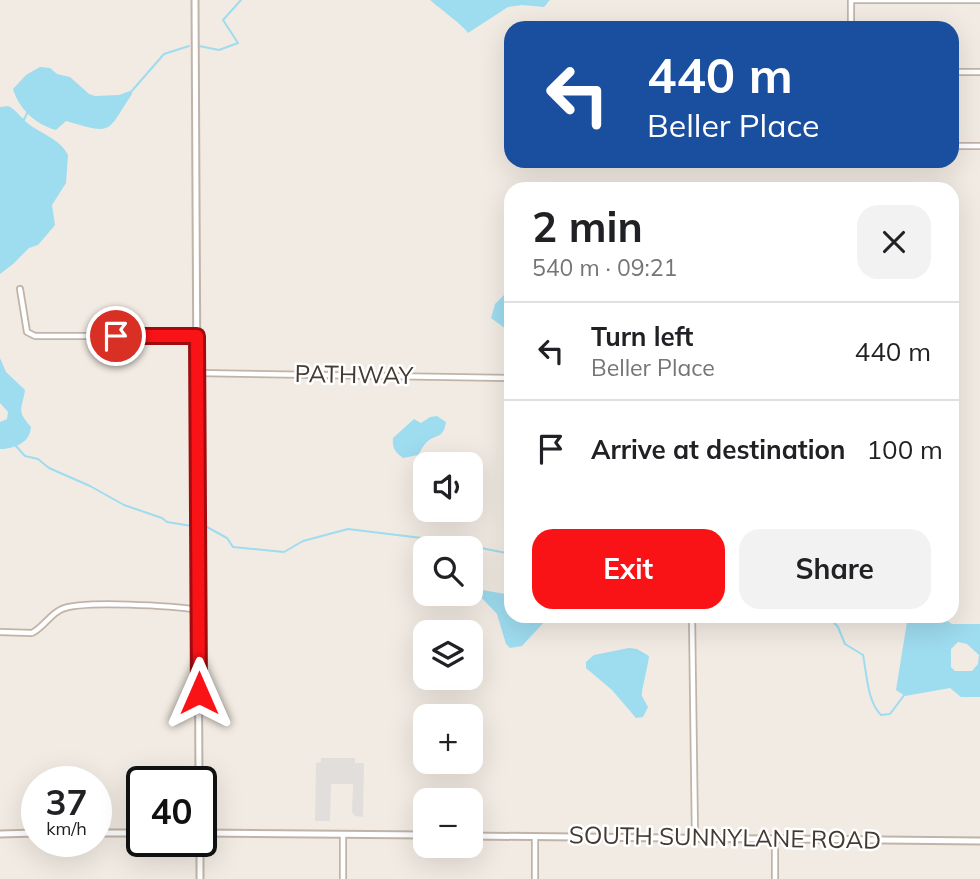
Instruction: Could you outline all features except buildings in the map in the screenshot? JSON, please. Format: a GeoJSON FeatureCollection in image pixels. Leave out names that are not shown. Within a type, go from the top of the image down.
{"type":"FeatureCollection","features":[{"type":"Feature","properties":{"kind":"street"},"geometry":{"type":"LineString","coordinates":[[195,0],[199,766]]}},
{"type":"Feature","properties":{"kind":"street"},"geometry":{"type":"LineString","coordinates":[[851,21],[851,0],[980,0]]}},
{"type":"Feature","properties":{"kind":"street"},"geometry":{"type":"LineString","coordinates":[[959,72],[980,72]]}},
{"type":"Feature","properties":{"kind":"street"},"geometry":{"type":"LineString","coordinates":[[959,146],[980,146]]}},
{"type":"Feature","properties":{"kind":"street"},"geometry":{"type":"LineString","coordinates":[[20,289],[27,332],[35,336],[197,336]]}},
{"type":"Feature","properties":{"kind":"street","name":"PATHWAY"},"geometry":{"type":"LineString","coordinates":[[198,373],[504,378]]}},
{"type":"Feature","properties":{"kind":"street"},"geometry":{"type":"LineString","coordinates":[[0,632],[32,633],[54,614],[71,607],[173,606],[199,610]]}},
{"type":"Feature","properties":{"kind":"street"},"geometry":{"type":"LineString","coordinates":[[692,623],[695,838]]}},
{"type":"Feature","properties":{"kind":"street"},"geometry":{"type":"LineString","coordinates":[[0,834],[21,834]]}},
{"type":"Feature","properties":{"kind":"street"},"geometry":{"type":"LineString","coordinates":[[217,834],[413,835]]}},
{"type":"Feature","properties":{"kind":"street"},"geometry":{"type":"LineString","coordinates":[[343,835],[344,879]]}},
{"type":"Feature","properties":{"kind":"street","name":"SOUTH SUNNYLANE ROAD"},"geometry":{"type":"LineString","coordinates":[[483,836],[980,841]]}},
{"type":"Feature","properties":{"kind":"street"},"geometry":{"type":"LineString","coordinates":[[535,837],[535,879]]}},
{"type":"Feature","properties":{"kind":"street"},"geometry":{"type":"LineString","coordinates":[[775,839],[775,879]]}},
{"type":"Feature","properties":{"kind":"street"},"geometry":{"type":"LineString","coordinates":[[200,857],[200,879]]}},
{"type":"Feature","properties":{"kind":"shaded area"},"geometry":{"type":"Polygon","coordinates":[[[321,758],[355,758],[355,763],[364,763],[363,817],[355,816],[352,812],[353,784],[331,784],[330,821],[315,821],[316,763],[321,762],[321,758]]]}},
{"type":"Feature","properties":{"kind":"water"},"geometry":{"type":"Polygon","coordinates":[[[430,0],[550,0],[544,7],[508,7],[468,33],[430,0]]]}},
{"type":"Feature","properties":{"kind":"water"},"geometry":{"type":"Polygon","coordinates":[[[40,67],[50,68],[57,74],[70,77],[95,96],[119,95],[130,91],[132,94],[107,127],[93,128],[66,121],[56,130],[29,115],[19,103],[13,89],[26,75],[40,67]]]}},
{"type":"Feature","properties":{"kind":"water"},"geometry":{"type":"Polygon","coordinates":[[[8,106],[30,125],[60,144],[68,155],[66,183],[52,205],[55,225],[38,245],[29,248],[0,274],[0,107],[8,106]]]}},
{"type":"Feature","properties":{"kind":"water"},"geometry":{"type":"Polygon","coordinates":[[[504,295],[504,328],[491,318],[495,304],[504,295]]]}},
{"type":"Feature","properties":{"kind":"water"},"geometry":{"type":"Polygon","coordinates":[[[0,358],[6,372],[25,390],[22,413],[31,427],[28,437],[20,444],[0,449],[0,422],[7,419],[8,412],[0,403],[0,358]]]}},
{"type":"Feature","properties":{"kind":"water"},"geometry":{"type":"Polygon","coordinates":[[[437,416],[446,422],[443,432],[428,441],[420,452],[413,452],[413,456],[403,458],[394,447],[393,438],[414,419],[421,423],[437,416]]]}},
{"type":"Feature","properties":{"kind":"water"},"geometry":{"type":"Polygon","coordinates":[[[483,590],[504,594],[504,623],[543,623],[522,646],[510,648],[506,644],[497,614],[483,599],[483,590]]]}},
{"type":"Feature","properties":{"kind":"water"},"geometry":{"type":"Polygon","coordinates":[[[907,623],[980,624],[980,697],[961,697],[950,688],[905,696],[896,690],[907,623]],[[958,642],[951,649],[951,667],[955,671],[972,671],[978,664],[979,655],[967,644],[958,642]]]}},
{"type":"Feature","properties":{"kind":"water"},"geometry":{"type":"Polygon","coordinates":[[[629,648],[649,656],[642,694],[648,707],[643,717],[636,718],[612,690],[586,668],[586,662],[594,655],[629,648]]]}},
{"type":"Feature","properties":{"kind":"waterway"},"geometry":{"type":"LineString","coordinates":[[199,46],[219,50],[238,43],[223,20],[241,0]]}},
{"type":"Feature","properties":{"kind":"waterway"},"geometry":{"type":"LineString","coordinates":[[130,93],[164,54],[189,46]]}},
{"type":"Feature","properties":{"kind":"waterway"},"geometry":{"type":"LineString","coordinates":[[22,119],[24,120],[28,111]]}},
{"type":"Feature","properties":{"kind":"waterway"},"geometry":{"type":"LineString","coordinates":[[15,445],[25,456],[38,459],[49,468],[124,505],[167,522],[192,526]]}},
{"type":"Feature","properties":{"kind":"waterway"},"geometry":{"type":"LineString","coordinates":[[207,527],[227,538],[233,547],[284,552],[303,541],[348,529],[446,541],[504,553]]}},
{"type":"Feature","properties":{"kind":"waterway"},"geometry":{"type":"LineString","coordinates":[[834,623],[845,644],[863,655],[870,695],[881,715],[890,714],[905,694]]}},
{"type":"Feature","properties":{"kind":"route"},"geometry":{"type":"LineString","coordinates":[[116,336],[197,336],[199,693]]}}]}
